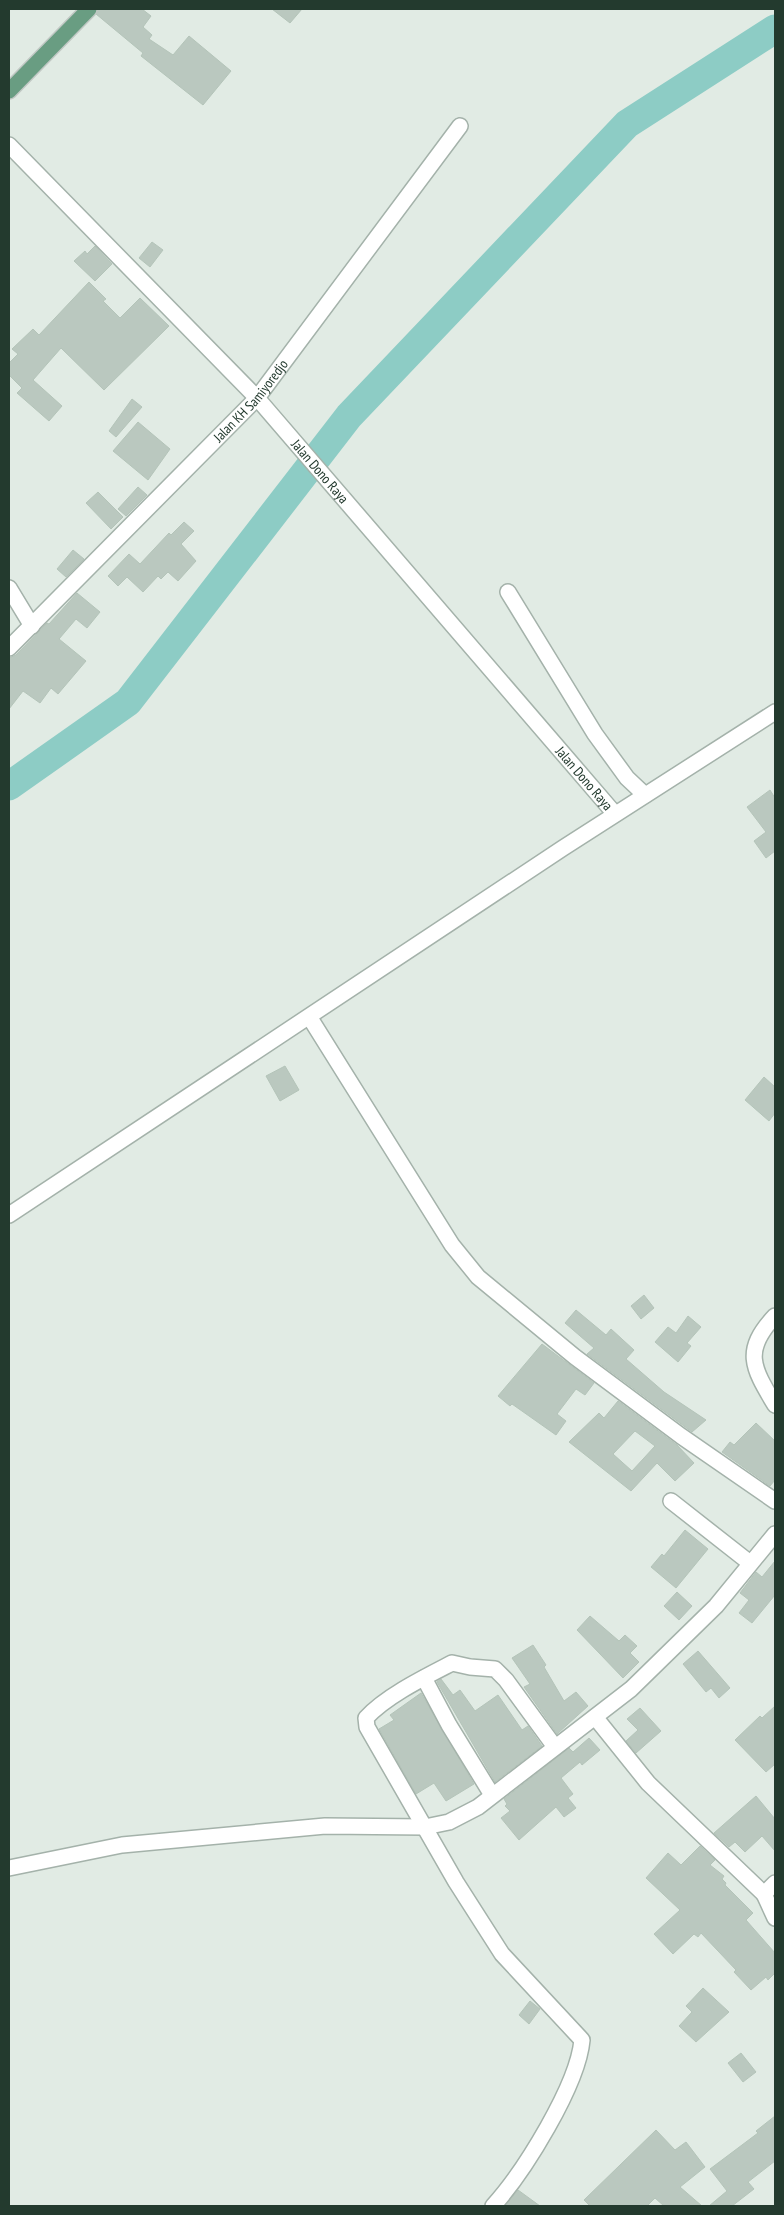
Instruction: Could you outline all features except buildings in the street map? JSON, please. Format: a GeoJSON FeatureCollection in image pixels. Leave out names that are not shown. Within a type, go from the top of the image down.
{"type":"FeatureCollection","features":[{"type":"Feature","properties":{"kind":"main road"},"geometry":{"type":"LineString","coordinates":[[9,91],[89,9]]}},
{"type":"Feature","properties":{"kind":"street","name":"Jalan KH Samiyoredjo"},"geometry":{"type":"LineString","coordinates":[[9,648],[257,398],[460,126]]}},
{"type":"Feature","properties":{"kind":"street","name":"Jalan Dono Raya"},"geometry":{"type":"LineString","coordinates":[[9,145],[257,398],[615,814]]}},
{"type":"Feature","properties":{"kind":"street"},"geometry":{"type":"LineString","coordinates":[[9,588],[32,626]]}},
{"type":"Feature","properties":{"kind":"street"},"geometry":{"type":"LineString","coordinates":[[508,592],[595,734],[627,778],[645,795]]}},
{"type":"Feature","properties":{"kind":"street"},"geometry":{"type":"LineString","coordinates":[[9,1215],[310,1018],[615,814],[775,712]]}},
{"type":"Feature","properties":{"kind":"street"},"geometry":{"type":"LineString","coordinates":[[310,1018],[452,1246],[478,1277],[575,1357],[681,1436],[775,1501]]}},
{"type":"Feature","properties":{"kind":"street"},"geometry":{"type":"LineString","coordinates":[[775,1316],[755,1342],[754,1350],[757,1375],[775,1405]]}},
{"type":"Feature","properties":{"kind":"street"},"geometry":{"type":"LineString","coordinates":[[671,1501],[750,1563]]}},
{"type":"Feature","properties":{"kind":"street"},"geometry":{"type":"LineString","coordinates":[[9,1868],[122,1845],[324,1826],[425,1828],[449,1822],[478,1807],[631,1689],[716,1606],[775,1534]]}},
{"type":"Feature","properties":{"kind":"street"},"geometry":{"type":"LineString","coordinates":[[494,2206],[526,2165],[548,2126],[570,2080],[582,2040],[502,1954],[456,1882],[367,1727],[366,1718],[372,1712],[424,1678],[452,1663],[495,1669],[506,1680],[554,1747]]}},
{"type":"Feature","properties":{"kind":"street"},"geometry":{"type":"LineString","coordinates":[[424,1678],[449,1725],[492,1795]]}},
{"type":"Feature","properties":{"kind":"street"},"geometry":{"type":"LineString","coordinates":[[595,1717],[648,1783],[764,1894],[775,1918]]}},
{"type":"Feature","properties":{"kind":"street"},"geometry":{"type":"LineString","coordinates":[[764,1894],[775,1883]]}},
{"type":"Feature","properties":{"kind":"waterway"},"geometry":{"type":"LineString","coordinates":[[9,786],[128,702],[349,416],[627,124],[775,29]]}}]}
